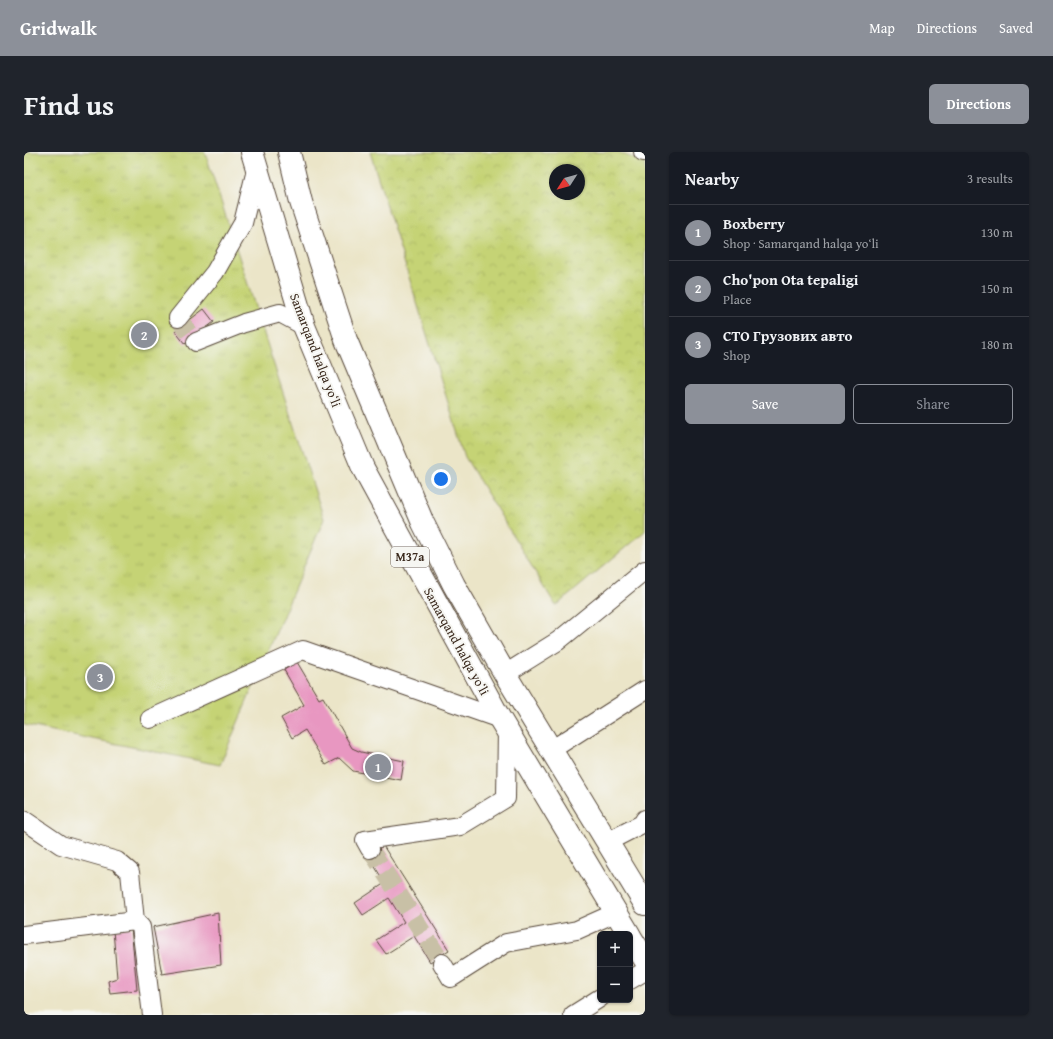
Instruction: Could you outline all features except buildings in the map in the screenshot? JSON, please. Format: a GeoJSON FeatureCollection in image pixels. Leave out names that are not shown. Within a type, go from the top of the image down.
{"type":"FeatureCollection","features":[{"type":"Feature","properties":{"kind":"highway","name":"Samarqand halqa yoʻli"},"geometry":{"type":"LineString","coordinates":[[288,152],[301,202],[351,354],[423,524],[454,585],[505,674],[645,904]]}},
{"type":"Feature","properties":{"kind":"highway","name":"Samarqand halqa yoʻli"},"geometry":{"type":"LineString","coordinates":[[254,161],[304,326],[363,468],[503,724],[570,833],[626,931]]}},
{"type":"Feature","properties":{"kind":"highway","name":"Samarqand halqa yoʻli"},"geometry":{"type":"LineString","coordinates":[[633,941],[645,960]]}},
{"type":"Feature","properties":{"kind":"street"},"geometry":{"type":"LineString","coordinates":[[178,318],[214,272],[243,223],[254,161]]}},
{"type":"Feature","properties":{"kind":"street"},"geometry":{"type":"LineString","coordinates":[[196,342],[244,323],[280,313],[304,326]]}},
{"type":"Feature","properties":{"kind":"street"},"geometry":{"type":"LineString","coordinates":[[505,674],[558,641],[645,570]]}},
{"type":"Feature","properties":{"kind":"street"},"geometry":{"type":"LineString","coordinates":[[150,719],[303,650],[503,724],[506,798],[460,826],[364,840],[370,849]]}},
{"type":"Feature","properties":{"kind":"street"},"geometry":{"type":"LineString","coordinates":[[551,750],[645,690]]}},
{"type":"Feature","properties":{"kind":"street"},"geometry":{"type":"LineString","coordinates":[[607,842],[642,824],[645,819]]}},
{"type":"Feature","properties":{"kind":"street"},"geometry":{"type":"LineString","coordinates":[[24,820],[61,845],[117,861],[130,872],[135,921],[141,927],[152,1015]]}},
{"type":"Feature","properties":{"kind":"street"},"geometry":{"type":"LineString","coordinates":[[442,963],[451,978],[506,943],[576,930],[615,913]]}},
{"type":"Feature","properties":{"kind":"street"},"geometry":{"type":"LineString","coordinates":[[24,935],[135,921]]}},
{"type":"Feature","properties":{"kind":"street"},"geometry":{"type":"LineString","coordinates":[[633,978],[645,971]]}},
{"type":"Feature","properties":{"kind":"street"},"geometry":{"type":"LineString","coordinates":[[573,1015],[597,1000]]}},
{"type":"Feature","properties":{"kind":"green space"},"geometry":{"type":"Polygon","coordinates":[[[24,152],[205,152],[324,519],[220,765],[24,725],[24,152]]]}},
{"type":"Feature","properties":{"kind":"green space"},"geometry":{"type":"Polygon","coordinates":[[[370,152],[618,152],[645,163],[645,531],[556,606],[465,457],[370,152]]]}},
{"type":"Feature","properties":{"kind":"tunnel"},"geometry":{"type":"LineString","coordinates":[[178,318],[196,342]]}},
{"type":"Feature","properties":{"kind":"tunnel"},"geometry":{"type":"LineString","coordinates":[[370,849],[442,963]]}},
{"type":"Feature","properties":{"kind":"place","name":"Cho'pon Ota tepaligi"},"geometry":{"type":"Point","coordinates":[144,335]}},
{"type":"Feature","properties":{"kind":"place","name":"СТО Грузових авто"},"geometry":{"type":"Point","coordinates":[100,677]}},
{"type":"Feature","properties":{"kind":"place","name":"Boxberry"},"geometry":{"type":"Point","coordinates":[378,767]}}]}
